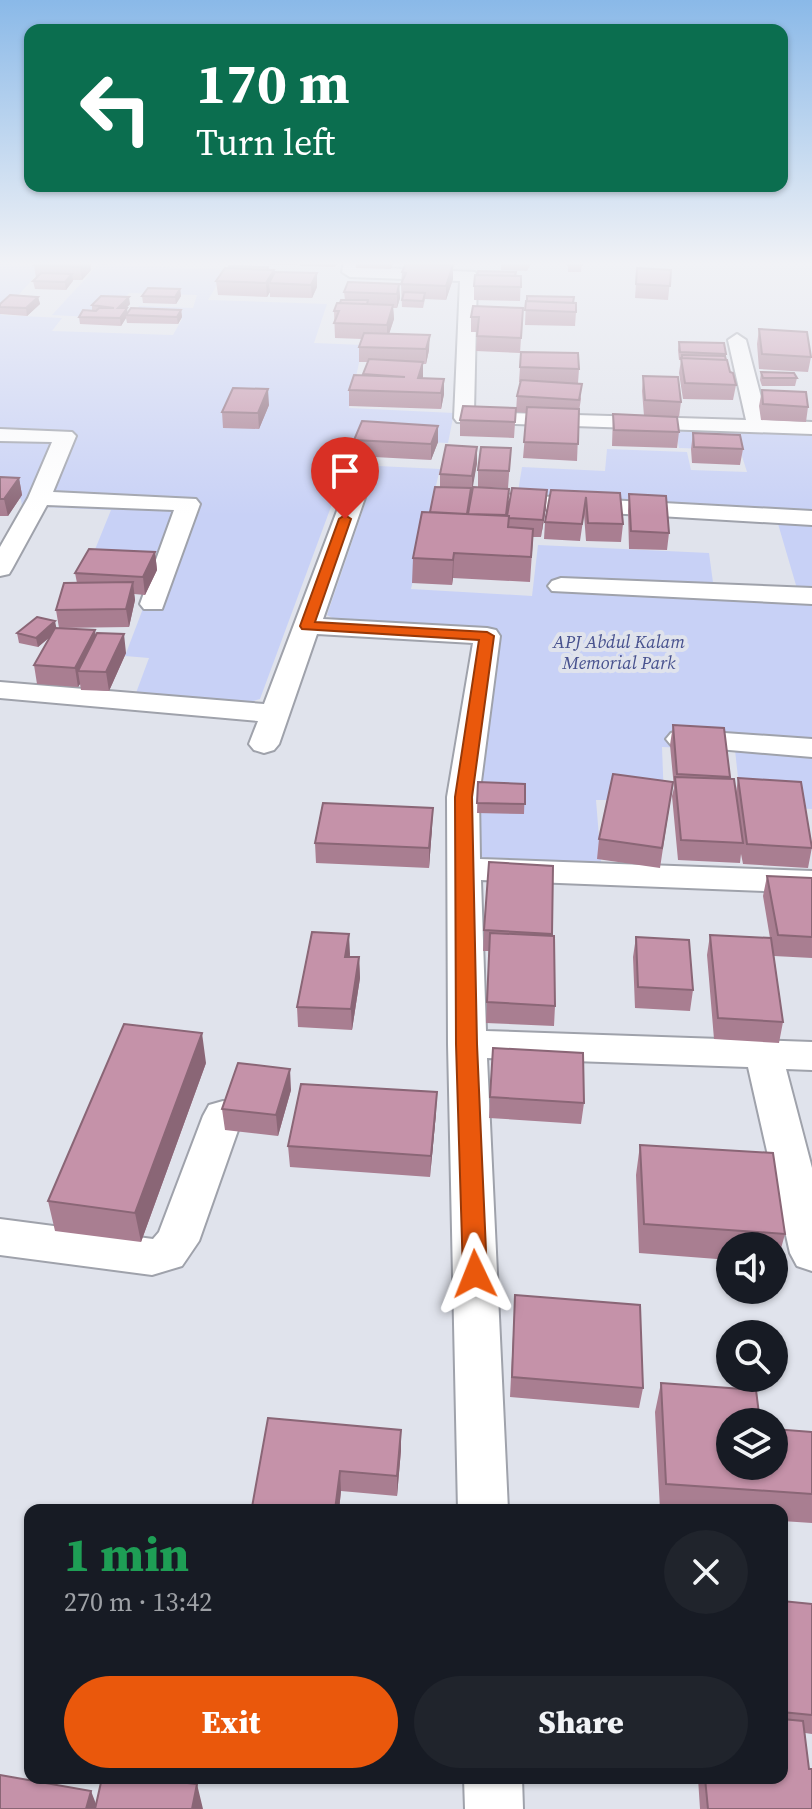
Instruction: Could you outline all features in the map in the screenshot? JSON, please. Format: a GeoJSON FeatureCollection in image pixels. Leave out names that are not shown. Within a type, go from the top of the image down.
{"type":"FeatureCollection","features":[{"type":"Feature","properties":{"kind":"street"},"geometry":{"type":"LineString","coordinates":[[467,346],[464,418],[812,428]]}},
{"type":"Feature","properties":{"kind":"street"},"geometry":{"type":"LineString","coordinates":[[739,346],[758,425]]}},
{"type":"Feature","properties":{"kind":"street"},"geometry":{"type":"LineString","coordinates":[[0,435],[65,436],[39,498],[0,569]]}},
{"type":"Feature","properties":{"kind":"street"},"geometry":{"type":"LineString","coordinates":[[264,744],[365,466]]}},
{"type":"Feature","properties":{"kind":"street"},"geometry":{"type":"LineString","coordinates":[[39,498],[188,504],[153,604]]}},
{"type":"Feature","properties":{"kind":"street"},"geometry":{"type":"LineString","coordinates":[[499,501],[812,518]]}},
{"type":"Feature","properties":{"kind":"street"},"geometry":{"type":"LineString","coordinates":[[561,586],[812,596]]}},
{"type":"Feature","properties":{"kind":"street"},"geometry":{"type":"LineString","coordinates":[[307,626],[487,636],[463,797],[467,1044],[483,1504]]}},
{"type":"Feature","properties":{"kind":"street"},"geometry":{"type":"LineString","coordinates":[[0,690],[275,714]]}},
{"type":"Feature","properties":{"kind":"street"},"geometry":{"type":"LineString","coordinates":[[677,739],[812,748]]}},
{"type":"Feature","properties":{"kind":"street"},"geometry":{"type":"LineString","coordinates":[[464,869],[812,882]]}},
{"type":"Feature","properties":{"kind":"street"},"geometry":{"type":"LineString","coordinates":[[467,1044],[812,1056]]}},
{"type":"Feature","properties":{"kind":"street"},"geometry":{"type":"LineString","coordinates":[[764,1056],[812,1253]]}},
{"type":"Feature","properties":{"kind":"street"},"geometry":{"type":"LineString","coordinates":[[0,1237],[152,1257],[167,1253],[177,1241],[223,1116]]}},
{"type":"Feature","properties":{"kind":"street"},"geometry":{"type":"LineString","coordinates":[[493,1784],[494,1809]]}},
{"type":"Feature","properties":{"kind":"green space"},"geometry":{"type":"Polygon","coordinates":[[[0,346],[363,346],[349,408],[454,413],[448,443],[356,439],[260,699],[250,702],[136,693],[149,658],[125,656],[164,553],[94,552],[111,510],[22,506],[21,499],[0,498],[0,346]]]}},
{"type":"Feature","properties":{"kind":"green space","name":"APJ Abdul Kalam Memorial Park"},"geometry":{"type":"Polygon","coordinates":[[[675,428],[812,431],[812,809],[741,805],[735,750],[662,747],[664,800],[596,800],[601,862],[481,860],[480,783],[496,630],[338,621],[327,615],[378,466],[440,469],[411,589],[532,596],[538,545],[709,553],[714,590],[798,592],[776,517],[516,504],[522,467],[605,471],[607,449],[687,452],[691,470],[747,472],[740,450],[679,448],[675,428]]]}},
{"type":"Feature","properties":{"kind":"building"},"geometry":{"type":"Polygon","coordinates":[[[359,346],[427,346],[426,349],[359,346]]]}},
{"type":"Feature","properties":{"kind":"building"},"geometry":{"type":"Polygon","coordinates":[[[679,346],[725,346],[726,354],[680,352],[679,346]]]}},
{"type":"Feature","properties":{"kind":"building"},"geometry":{"type":"Polygon","coordinates":[[[761,346],[809,346],[811,357],[762,354],[761,346]]]}},
{"type":"Feature","properties":{"kind":"building"},"geometry":{"type":"Polygon","coordinates":[[[521,352],[578,353],[579,369],[520,367],[521,352]]]}},
{"type":"Feature","properties":{"kind":"building"},"geometry":{"type":"Polygon","coordinates":[[[682,355],[725,356],[726,360],[682,358],[682,355]]]}},
{"type":"Feature","properties":{"kind":"building"},"geometry":{"type":"Polygon","coordinates":[[[681,358],[727,360],[736,385],[685,383],[681,358]]]}},
{"type":"Feature","properties":{"kind":"building"},"geometry":{"type":"Polygon","coordinates":[[[369,359],[423,362],[418,378],[444,379],[441,393],[349,390],[354,375],[405,377],[363,374],[369,359]]]}},
{"type":"Feature","properties":{"kind":"building"},"geometry":{"type":"Polygon","coordinates":[[[761,372],[794,373],[797,378],[763,378],[761,372]]]}},
{"type":"Feature","properties":{"kind":"building"},"geometry":{"type":"Polygon","coordinates":[[[643,376],[678,377],[681,402],[645,400],[643,376]]]}},
{"type":"Feature","properties":{"kind":"building"},"geometry":{"type":"Polygon","coordinates":[[[521,380],[582,384],[579,400],[517,396],[521,380]]]}},
{"type":"Feature","properties":{"kind":"building"},"geometry":{"type":"Polygon","coordinates":[[[233,388],[268,389],[258,413],[222,412],[233,388]]]}},
{"type":"Feature","properties":{"kind":"building"},"geometry":{"type":"Polygon","coordinates":[[[762,390],[806,392],[808,407],[763,404],[762,390]]]}},
{"type":"Feature","properties":{"kind":"building"},"geometry":{"type":"Polygon","coordinates":[[[463,406],[516,408],[515,422],[460,420],[463,406]]]}},
{"type":"Feature","properties":{"kind":"building"},"geometry":{"type":"Polygon","coordinates":[[[527,407],[579,409],[578,444],[524,442],[527,407]]]}},
{"type":"Feature","properties":{"kind":"building"},"geometry":{"type":"Polygon","coordinates":[[[613,414],[677,417],[679,432],[614,430],[613,414]]]}},
{"type":"Feature","properties":{"kind":"building"},"geometry":{"type":"Polygon","coordinates":[[[362,421],[438,426],[431,444],[354,440],[362,421]]]}},
{"type":"Feature","properties":{"kind":"building"},"geometry":{"type":"Polygon","coordinates":[[[693,433],[740,435],[743,449],[694,447],[693,433]]]}},
{"type":"Feature","properties":{"kind":"building"},"geometry":{"type":"Polygon","coordinates":[[[446,445],[477,447],[472,476],[440,474],[446,445]]]}},
{"type":"Feature","properties":{"kind":"building"},"geometry":{"type":"Polygon","coordinates":[[[481,447],[511,448],[509,471],[478,470],[481,447]]]}},
{"type":"Feature","properties":{"kind":"building"},"geometry":{"type":"Polygon","coordinates":[[[0,477],[19,478],[4,499],[0,499],[0,477]]]}},
{"type":"Feature","properties":{"kind":"building"},"geometry":{"type":"Polygon","coordinates":[[[435,487],[471,488],[467,514],[430,512],[435,487]]]}},
{"type":"Feature","properties":{"kind":"building"},"geometry":{"type":"Polygon","coordinates":[[[473,487],[509,489],[506,515],[468,514],[473,487]]]}},
{"type":"Feature","properties":{"kind":"building"},"geometry":{"type":"Polygon","coordinates":[[[512,488],[547,490],[543,520],[507,516],[512,488]]]}},
{"type":"Feature","properties":{"kind":"building"},"geometry":{"type":"Polygon","coordinates":[[[551,490],[620,493],[623,524],[588,523],[586,497],[582,524],[545,522],[551,490]]]}},
{"type":"Feature","properties":{"kind":"building"},"geometry":{"type":"Polygon","coordinates":[[[629,494],[666,496],[669,533],[631,531],[629,494]]]}},
{"type":"Feature","properties":{"kind":"building"},"geometry":{"type":"Polygon","coordinates":[[[422,512],[509,516],[508,527],[533,529],[531,557],[454,553],[453,560],[413,558],[422,512]]]}},
{"type":"Feature","properties":{"kind":"building"},"geometry":{"type":"Polygon","coordinates":[[[89,549],[155,552],[143,577],[75,573],[89,549]]]}},
{"type":"Feature","properties":{"kind":"building"},"geometry":{"type":"Polygon","coordinates":[[[133,582],[126,609],[56,610],[64,583],[133,582]]]}},
{"type":"Feature","properties":{"kind":"building"},"geometry":{"type":"Polygon","coordinates":[[[37,617],[55,621],[36,638],[17,633],[37,617]]]}},
{"type":"Feature","properties":{"kind":"building"},"geometry":{"type":"Polygon","coordinates":[[[55,628],[95,630],[75,668],[34,665],[55,628]]]}},
{"type":"Feature","properties":{"kind":"building"},"geometry":{"type":"Polygon","coordinates":[[[97,633],[124,634],[106,672],[78,671],[97,633]]]}},
{"type":"Feature","properties":{"kind":"building"},"geometry":{"type":"Polygon","coordinates":[[[673,725],[724,728],[730,777],[677,774],[673,725]]]}},
{"type":"Feature","properties":{"kind":"building"},"geometry":{"type":"Polygon","coordinates":[[[613,774],[673,782],[662,848],[599,839],[613,774]]]}},
{"type":"Feature","properties":{"kind":"building"},"geometry":{"type":"Polygon","coordinates":[[[675,777],[734,779],[743,843],[681,840],[675,777]]]}},
{"type":"Feature","properties":{"kind":"building"},"geometry":{"type":"Polygon","coordinates":[[[738,778],[801,782],[812,848],[747,844],[738,778]]]}},
{"type":"Feature","properties":{"kind":"building"},"geometry":{"type":"Polygon","coordinates":[[[478,782],[525,784],[525,804],[477,803],[478,782]]]}},
{"type":"Feature","properties":{"kind":"building"},"geometry":{"type":"Polygon","coordinates":[[[323,803],[433,808],[429,848],[315,843],[323,803]]]}},
{"type":"Feature","properties":{"kind":"building"},"geometry":{"type":"Polygon","coordinates":[[[489,862],[553,866],[552,934],[484,930],[489,862]]]}},
{"type":"Feature","properties":{"kind":"building"},"geometry":{"type":"Polygon","coordinates":[[[767,876],[812,878],[812,937],[778,935],[767,876]]]}},
{"type":"Feature","properties":{"kind":"building"},"geometry":{"type":"Polygon","coordinates":[[[312,932],[349,934],[345,957],[359,957],[351,1009],[297,1007],[312,932]]]}},
{"type":"Feature","properties":{"kind":"building"},"geometry":{"type":"Polygon","coordinates":[[[490,933],[554,936],[555,1006],[487,1002],[490,933]]]}},
{"type":"Feature","properties":{"kind":"building"},"geometry":{"type":"Polygon","coordinates":[[[710,935],[771,938],[783,1022],[718,1018],[710,935]]]}},
{"type":"Feature","properties":{"kind":"building"},"geometry":{"type":"Polygon","coordinates":[[[636,937],[689,940],[693,990],[638,987],[636,937]]]}},
{"type":"Feature","properties":{"kind":"building"},"geometry":{"type":"Polygon","coordinates":[[[124,1024],[202,1033],[135,1213],[48,1201],[124,1024]]]}},
{"type":"Feature","properties":{"kind":"building"},"geometry":{"type":"Polygon","coordinates":[[[493,1048],[583,1053],[584,1103],[490,1097],[493,1048]]]}},
{"type":"Feature","properties":{"kind":"building"},"geometry":{"type":"Polygon","coordinates":[[[238,1063],[290,1069],[276,1115],[222,1109],[238,1063]]]}},
{"type":"Feature","properties":{"kind":"building"},"geometry":{"type":"Polygon","coordinates":[[[301,1084],[437,1092],[431,1156],[288,1146],[301,1084]]]}},
{"type":"Feature","properties":{"kind":"building"},"geometry":{"type":"Polygon","coordinates":[[[640,1145],[773,1153],[785,1232],[644,1224],[640,1145]]]}},
{"type":"Feature","properties":{"kind":"building"},"geometry":{"type":"Polygon","coordinates":[[[515,1295],[640,1305],[643,1388],[512,1377],[515,1295]]]}},
{"type":"Feature","properties":{"kind":"building"},"geometry":{"type":"Polygon","coordinates":[[[661,1383],[716,1387],[716,1392],[756,1392],[758,1408],[716,1408],[716,1480],[788,1480],[788,1430],[812,1432],[812,1494],[666,1484],[661,1383]]]}},
{"type":"Feature","properties":{"kind":"building"},"geometry":{"type":"Polygon","coordinates":[[[268,1418],[401,1430],[397,1476],[340,1471],[336,1504],[253,1504],[268,1418]]]}},
{"type":"Feature","properties":{"kind":"building"},"geometry":{"type":"Polygon","coordinates":[[[788,1602],[812,1604],[812,1715],[788,1713],[788,1602]]]}},
{"type":"Feature","properties":{"kind":"building"},"geometry":{"type":"Polygon","coordinates":[[[788,1720],[803,1721],[809,1769],[812,1769],[812,1809],[708,1809],[706,1784],[788,1784],[788,1720]]]}},
{"type":"Feature","properties":{"kind":"building"},"geometry":{"type":"Polygon","coordinates":[[[0,1775],[24,1779],[24,1784],[51,1784],[91,1791],[86,1809],[0,1809],[0,1775]]]}},
{"type":"Feature","properties":{"kind":"building"},"geometry":{"type":"Polygon","coordinates":[[[101,1784],[197,1784],[192,1809],[95,1809],[101,1784]]]}},
{"type":"Feature","properties":{"kind":"route"},"geometry":{"type":"LineString","coordinates":[[345,519],[307,626],[487,636],[463,797],[475,1274]]}}]}
